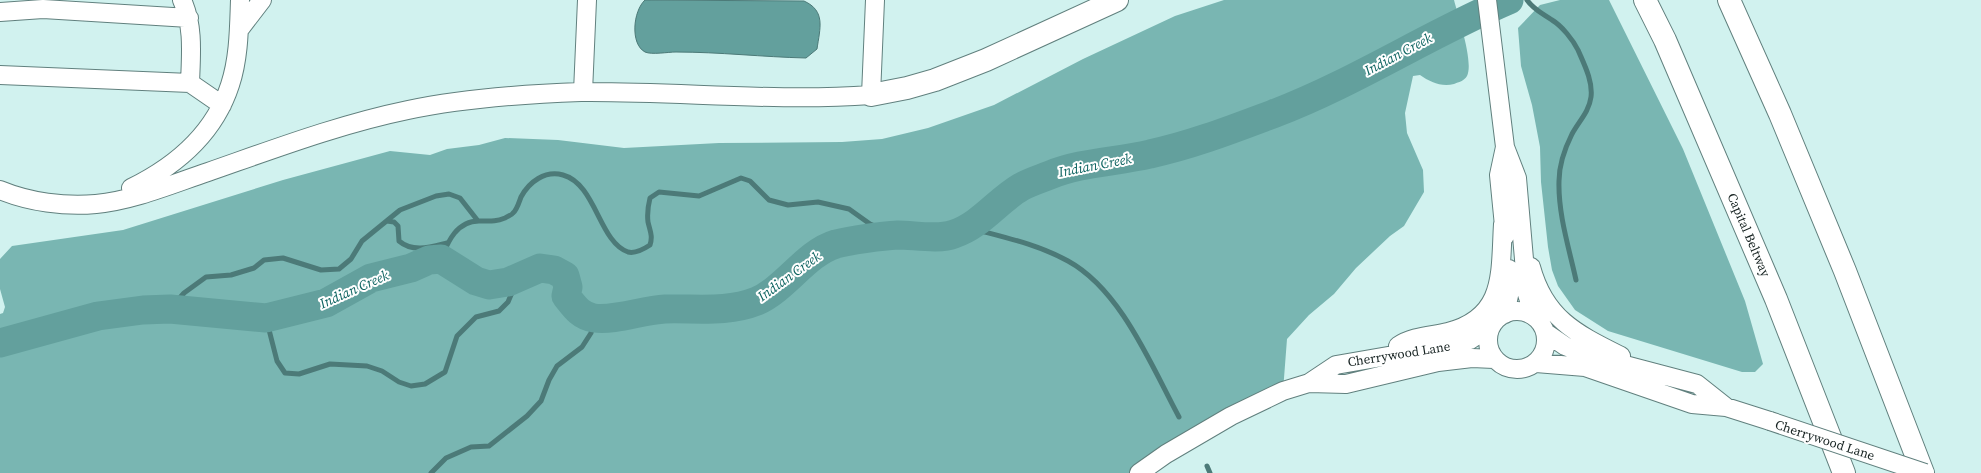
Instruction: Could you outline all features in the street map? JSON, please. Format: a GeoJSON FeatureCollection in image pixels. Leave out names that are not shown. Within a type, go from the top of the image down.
{"type":"FeatureCollection","features":[{"type":"Feature","properties":{"kind":"highway"},"geometry":{"type":"LineString","coordinates":[[871,94],[907,88],[935,80],[986,60],[1117,0]]}},
{"type":"Feature","properties":{"kind":"highway","name":"Capital Beltway"},"geometry":{"type":"LineString","coordinates":[[1645,0],[1705,131],[1776,299],[1844,473]]}},
{"type":"Feature","properties":{"kind":"highway"},"geometry":{"type":"LineString","coordinates":[[1729,0],[1780,114],[1845,271],[1924,473]]}},
{"type":"Feature","properties":{"kind":"street"},"geometry":{"type":"LineString","coordinates":[[182,0],[189,18],[191,45],[190,83]]}},
{"type":"Feature","properties":{"kind":"street"},"geometry":{"type":"LineString","coordinates":[[96,204],[152,178],[176,162],[201,136],[222,105],[230,85],[235,65],[239,30],[240,0]]}},
{"type":"Feature","properties":{"kind":"street"},"geometry":{"type":"LineString","coordinates":[[239,30],[262,0]]}},
{"type":"Feature","properties":{"kind":"street"},"geometry":{"type":"LineString","coordinates":[[582,92],[587,0]]}},
{"type":"Feature","properties":{"kind":"street"},"geometry":{"type":"LineString","coordinates":[[0,190],[15,196],[52,203],[96,204],[142,194],[341,127],[408,110],[470,100],[582,92],[829,98],[871,94],[875,0]]}},
{"type":"Feature","properties":{"kind":"street"},"geometry":{"type":"LineString","coordinates":[[1487,0],[1505,147],[1517,178],[1524,241],[1527,294],[1534,316],[1543,326],[1546,333],[1544,353],[1536,363],[1524,369],[1516,370],[1500,364],[1494,359],[1488,344],[1488,336],[1491,326],[1498,318],[1505,314],[1519,311],[1534,316]]}},
{"type":"Feature","properties":{"kind":"street"},"geometry":{"type":"LineString","coordinates":[[0,12],[43,10],[189,18]]}},
{"type":"Feature","properties":{"kind":"street"},"geometry":{"type":"LineString","coordinates":[[0,75],[190,83],[222,105]]}},
{"type":"Feature","properties":{"kind":"street"},"geometry":{"type":"LineString","coordinates":[[1505,147],[1499,175],[1503,224],[1511,286],[1505,314]]}},
{"type":"Feature","properties":{"kind":"street"},"geometry":{"type":"LineString","coordinates":[[1380,357],[1406,341],[1464,328],[1486,311],[1493,301],[1499,286],[1503,224]]}},
{"type":"Feature","properties":{"kind":"street"},"geometry":{"type":"LineString","coordinates":[[1524,241],[1534,278],[1554,314],[1567,326],[1582,336],[1653,371]]}},
{"type":"Feature","properties":{"kind":"street","name":"Cherrywood Lane"},"geometry":{"type":"LineString","coordinates":[[1139,473],[1166,454],[1232,416],[1283,391],[1309,383],[1336,364],[1458,344],[1470,340],[1491,326]]}},
{"type":"Feature","properties":{"kind":"street","name":"Cherrywood Lane"},"geometry":{"type":"LineString","coordinates":[[1546,333],[1565,346],[1587,355],[1653,371],[1697,384],[1726,407]]}},
{"type":"Feature","properties":{"kind":"street","name":"Cherrywood Lane"},"geometry":{"type":"LineString","coordinates":[[1309,383],[1346,384],[1438,362],[1472,358],[1494,359]]}},
{"type":"Feature","properties":{"kind":"street","name":"Cherrywood Lane"},"geometry":{"type":"LineString","coordinates":[[1536,363],[1585,367],[1692,404],[1726,407],[1924,473]]}},
{"type":"Feature","properties":{"kind":"shaded area"},"geometry":{"type":"Polygon","coordinates":[[[645,0],[804,1],[811,5],[819,15],[820,27],[817,49],[806,58],[692,52],[648,53],[640,48],[635,35],[638,12],[645,0]]]}},
{"type":"Feature","properties":{"kind":"shaded area"},"geometry":{"type":"Polygon","coordinates":[[[1224,0],[1454,0],[1467,50],[1469,69],[1467,76],[1464,79],[1458,83],[1449,85],[1436,83],[1420,75],[1413,76],[1405,113],[1407,133],[1423,170],[1424,192],[1404,226],[1390,236],[1356,268],[1334,294],[1309,315],[1287,339],[1283,391],[1139,473],[0,473],[0,314],[3,313],[5,307],[0,289],[0,259],[12,246],[123,230],[283,180],[390,151],[430,155],[447,149],[479,145],[505,138],[558,140],[624,148],[719,143],[842,142],[882,139],[928,128],[994,105],[1083,59],[1175,16],[1224,0]]]}},
{"type":"Feature","properties":{"kind":"shaded area"},"geometry":{"type":"Polygon","coordinates":[[[1560,0],[1609,0],[1683,149],[1745,301],[1763,364],[1755,372],[1742,372],[1608,331],[1575,310],[1558,286],[1552,270],[1548,247],[1541,182],[1540,147],[1532,105],[1521,66],[1518,28],[1540,5],[1560,0]]]}},
{"type":"Feature","properties":{"kind":"waterway","name":"Indian Creek"},"geometry":{"type":"LineString","coordinates":[[0,343],[98,316],[143,310],[170,309],[266,318],[326,303],[371,278],[411,268],[429,260],[441,259],[476,281],[489,285],[508,282],[540,268],[554,270],[565,276],[568,287],[566,296],[581,313],[594,318],[602,319],[620,317],[665,309],[723,309],[746,305],[757,301],[777,288],[805,263],[825,248],[836,244],[858,240],[898,235],[941,237],[954,234],[964,230],[981,219],[1012,193],[1031,182],[1074,167],[1138,157],[1181,146],[1273,114],[1333,88],[1479,13],[1509,0]]}},
{"type":"Feature","properties":{"kind":"waterway"},"geometry":{"type":"LineString","coordinates":[[1527,0],[1535,9],[1560,26],[1570,38],[1583,61],[1591,85],[1590,102],[1567,145],[1559,175],[1560,206],[1576,280]]}},
{"type":"Feature","properties":{"kind":"waterway"},"geometry":{"type":"LineString","coordinates":[[441,259],[450,239],[459,228],[471,222],[495,221],[511,215],[516,210],[521,197],[528,187],[538,178],[550,174],[563,175],[574,180],[583,189],[610,237],[618,246],[628,252],[637,252],[650,245],[651,236],[648,222],[650,198],[659,192],[699,196],[741,178],[750,181],[769,200],[788,205],[818,202],[849,209],[870,224],[896,235]]}},
{"type":"Feature","properties":{"kind":"waterway"},"geometry":{"type":"LineString","coordinates":[[170,309],[184,293],[206,277],[231,275],[254,268],[264,260],[283,258],[321,270],[339,269],[351,259],[362,241],[400,210],[436,196],[449,194],[460,198],[478,221]]}},
{"type":"Feature","properties":{"kind":"waterway"},"geometry":{"type":"LineString","coordinates":[[387,221],[394,222],[398,226],[399,241],[404,245],[422,248],[447,243]]}},
{"type":"Feature","properties":{"kind":"waterway"},"geometry":{"type":"LineString","coordinates":[[970,228],[1044,250],[1068,261],[1087,274],[1104,290],[1133,330],[1146,352],[1179,417]]}},
{"type":"Feature","properties":{"kind":"waterway"},"geometry":{"type":"LineString","coordinates":[[266,318],[277,361],[285,373],[299,374],[330,364],[367,366],[382,371],[399,382],[411,386],[425,384],[445,372],[457,336],[476,317],[499,311],[508,302],[519,276]]}},
{"type":"Feature","properties":{"kind":"waterway"},"geometry":{"type":"LineString","coordinates":[[431,473],[446,458],[471,447],[489,446],[527,416],[541,401],[549,380],[557,366],[582,347],[591,333],[594,318]]}},
{"type":"Feature","properties":{"kind":"waterway"},"geometry":{"type":"LineString","coordinates":[[1207,466],[1210,473]]}}]}
